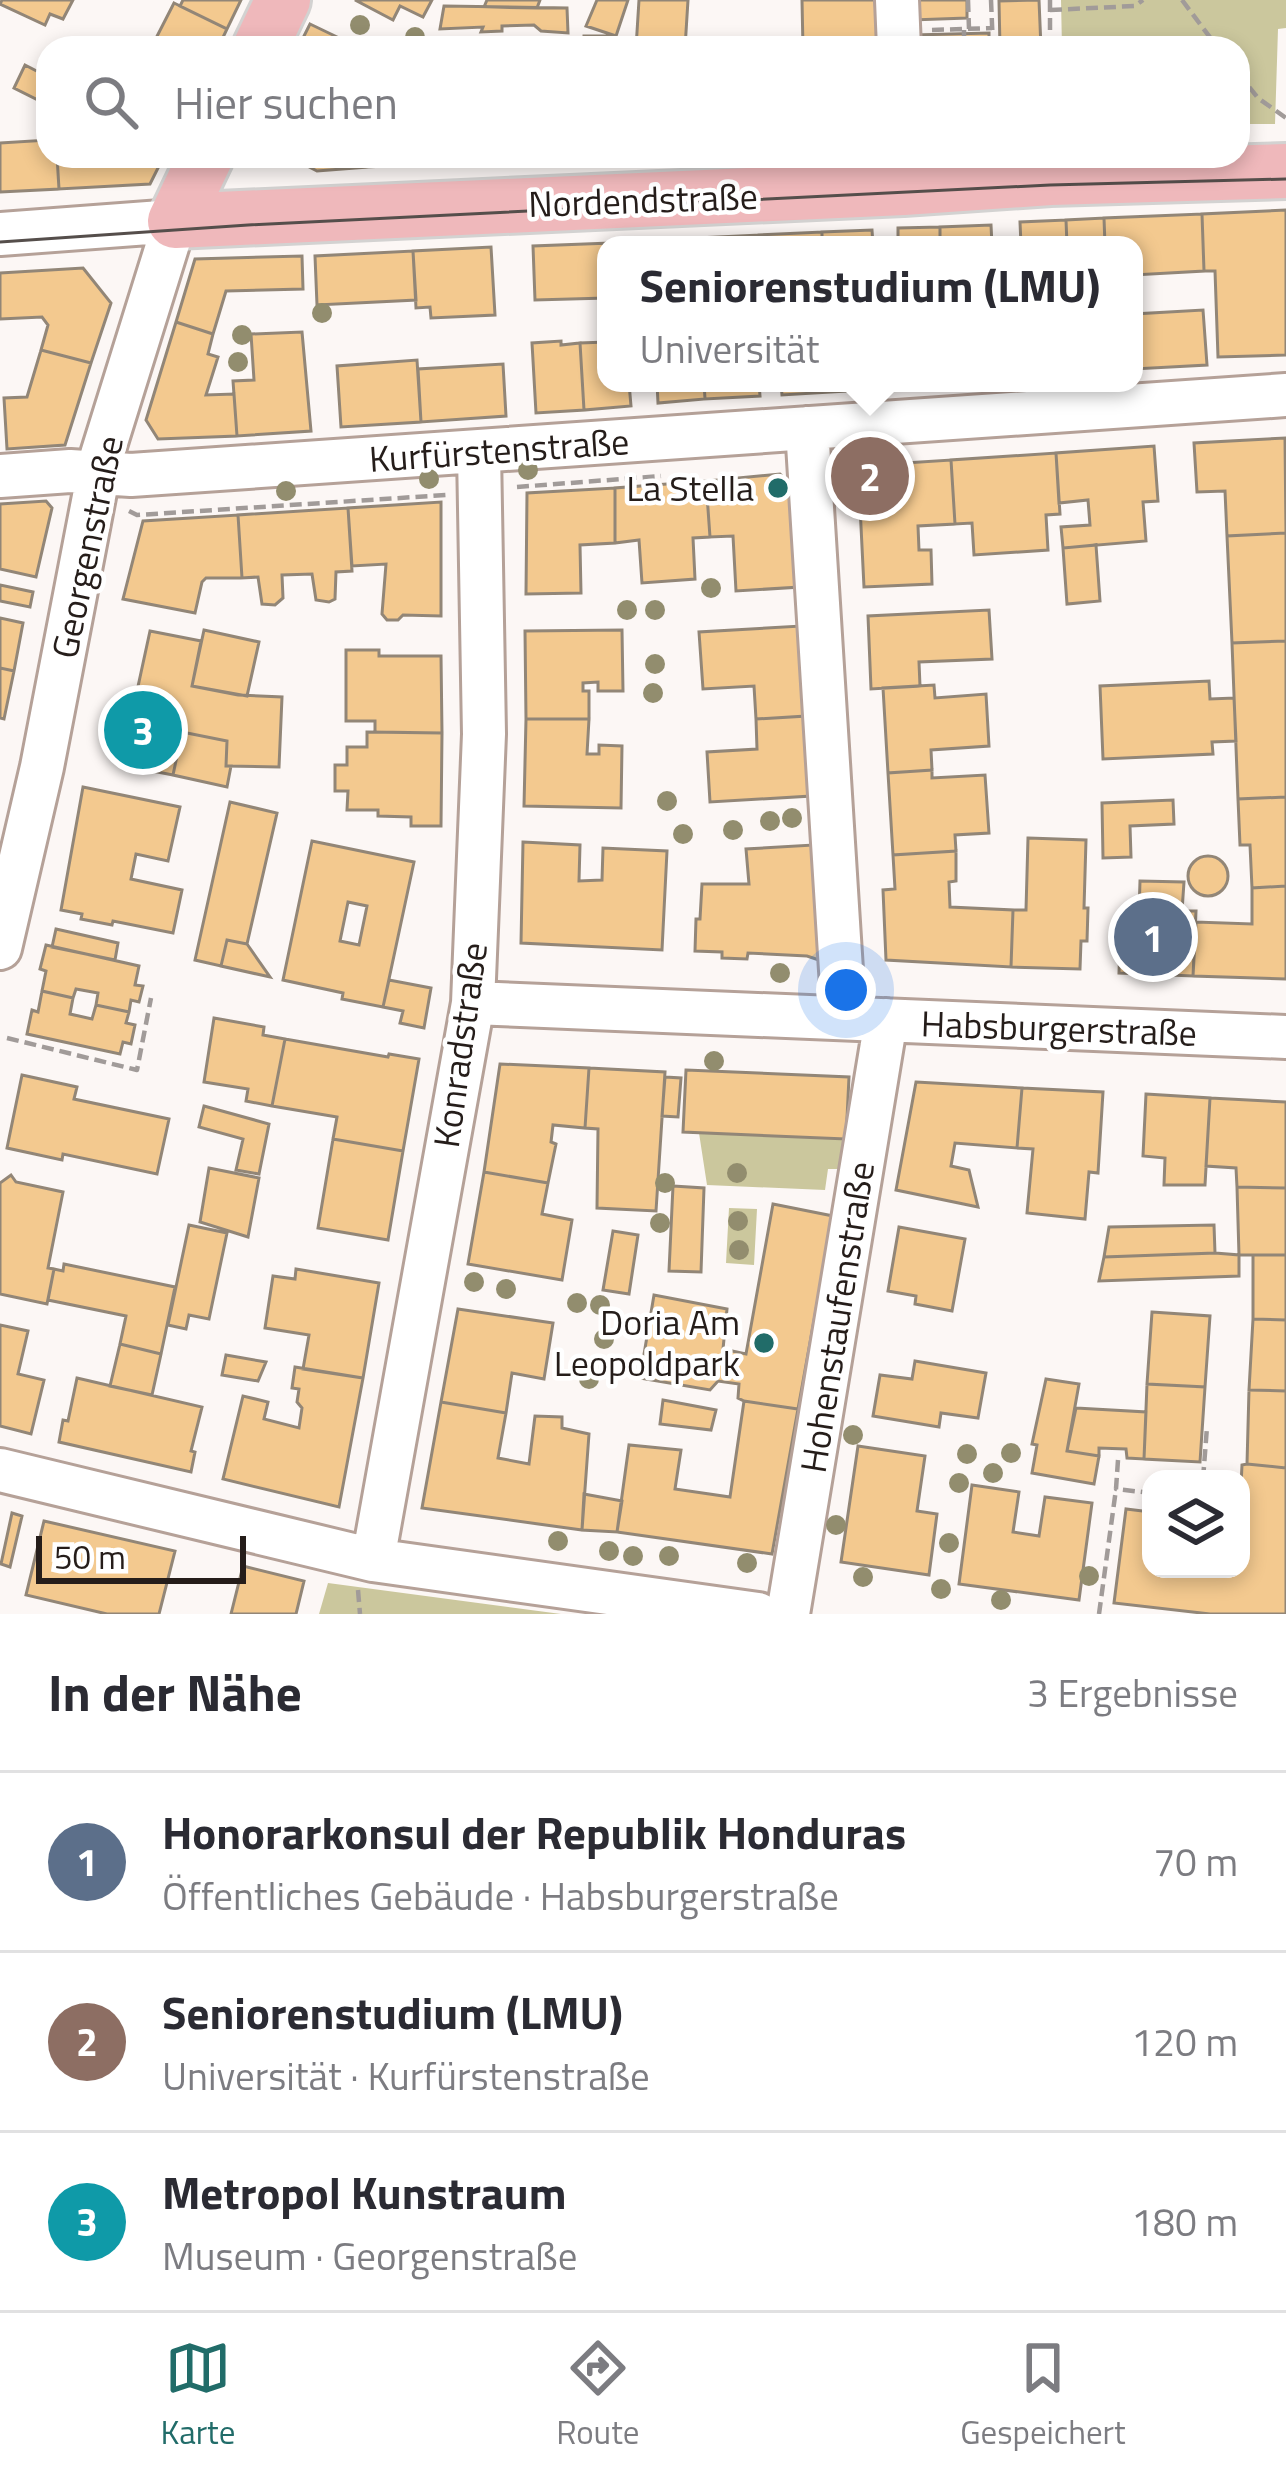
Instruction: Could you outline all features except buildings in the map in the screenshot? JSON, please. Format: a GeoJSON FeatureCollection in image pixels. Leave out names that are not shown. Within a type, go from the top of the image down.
{"type":"FeatureCollection","features":[{"type":"Feature","properties":{"kind":"main road"},"geometry":{"type":"LineString","coordinates":[[266,36],[284,0]]}},
{"type":"Feature","properties":{"kind":"main road","name":"Georgenstraße"},"geometry":{"type":"LineString","coordinates":[[175,221],[200,168]]}},
{"type":"Feature","properties":{"kind":"main road","name":"Nordendstraße"},"geometry":{"type":"LineString","coordinates":[[175,221],[903,172],[1050,178],[1286,172]]}},
{"type":"Feature","properties":{"kind":"street","name":"Nordendstraße"},"geometry":{"type":"LineString","coordinates":[[0,234],[175,221]]}},
{"type":"Feature","properties":{"kind":"street","name":"Georgenstraße"},"geometry":{"type":"LineString","coordinates":[[0,949],[42,766],[102,454],[175,221]]}},
{"type":"Feature","properties":{"kind":"street","name":"Kurfürstenstraße"},"geometry":{"type":"LineString","coordinates":[[0,476],[70,471],[131,475],[1286,394]]}},
{"type":"Feature","properties":{"kind":"street","name":"Hohenstaufenstraße"},"geometry":{"type":"LineString","coordinates":[[788,1614],[865,1019],[807,428]]}},
{"type":"Feature","properties":{"kind":"street","name":"Konradstraße"},"geometry":{"type":"LineString","coordinates":[[373,1560],[473,1003],[484,734],[478,452]]}},
{"type":"Feature","properties":{"kind":"street","name":"Habsburgerstraße"},"geometry":{"type":"LineString","coordinates":[[473,1003],[1286,1037]]}},
{"type":"Feature","properties":{"kind":"street"},"geometry":{"type":"LineString","coordinates":[[0,1470],[373,1560],[758,1614]]}},
{"type":"Feature","properties":{"kind":"path"},"geometry":{"type":"LineString","coordinates":[[965,36],[968,0]]}},
{"type":"Feature","properties":{"kind":"path"},"geometry":{"type":"LineString","coordinates":[[991,0],[992,36]]}},
{"type":"Feature","properties":{"kind":"path"},"geometry":{"type":"LineString","coordinates":[[1050,0],[1050,36]]}},
{"type":"Feature","properties":{"kind":"path"},"geometry":{"type":"LineString","coordinates":[[1050,10],[1136,6],[1143,0]]}},
{"type":"Feature","properties":{"kind":"path"},"geometry":{"type":"LineString","coordinates":[[1183,0],[1208,36]]}},
{"type":"Feature","properties":{"kind":"path"},"geometry":{"type":"LineString","coordinates":[[898,26],[992,28]]}},
{"type":"Feature","properties":{"kind":"path"},"geometry":{"type":"LineString","coordinates":[[1250,88],[1286,118]]}},
{"type":"Feature","properties":{"kind":"path"},"geometry":{"type":"LineString","coordinates":[[7,1038],[137,1070],[151,998]]}},
{"type":"Feature","properties":{"kind":"path"},"geometry":{"type":"LineString","coordinates":[[1205,1470],[1207,1427]]}},
{"type":"Feature","properties":{"kind":"path"},"geometry":{"type":"LineString","coordinates":[[1099,1614],[1118,1460]]}},
{"type":"Feature","properties":{"kind":"path"},"geometry":{"type":"LineString","coordinates":[[1116,1489],[1142,1492]]}},
{"type":"Feature","properties":{"kind":"shaded area"},"geometry":{"type":"Polygon","coordinates":[[[1061,0],[1286,0],[1286,28],[1278,29],[1275,124],[1250,124],[1250,36],[1062,36],[1061,0]]]}},
{"type":"Feature","properties":{"kind":"shaded area"},"geometry":{"type":"Polygon","coordinates":[[[699,1133],[846,1139],[841,1169],[828,1169],[825,1190],[707,1185],[699,1133]]]}},
{"type":"Feature","properties":{"kind":"shaded area"},"geometry":{"type":"Polygon","coordinates":[[[729,1208],[757,1209],[754,1265],[726,1263],[729,1208]]]}},
{"type":"Feature","properties":{"kind":"shaded area"},"geometry":{"type":"Polygon","coordinates":[[[328,1583],[561,1614],[319,1614],[328,1583]]]}},
{"type":"Feature","properties":{"kind":"tram line"},"geometry":{"type":"LineString","coordinates":[[0,242],[1050,185],[1286,179]]}},
{"type":"Feature","properties":{"kind":"place","name":"Seniorenstudium (LMU)"},"geometry":{"type":"Point","coordinates":[870,476]}},
{"type":"Feature","properties":{"kind":"place","name":"La Stella"},"geometry":{"type":"Point","coordinates":[778,488]}},
{"type":"Feature","properties":{"kind":"place","name":"Metropol Kunstraum"},"geometry":{"type":"Point","coordinates":[143,730]}},
{"type":"Feature","properties":{"kind":"place","name":"Honorarkonsul der Republik Honduras"},"geometry":{"type":"Point","coordinates":[1153,937]}},
{"type":"Feature","properties":{"kind":"place","name":"Doria Am Leopoldpark"},"geometry":{"type":"Point","coordinates":[764,1343]}}]}
